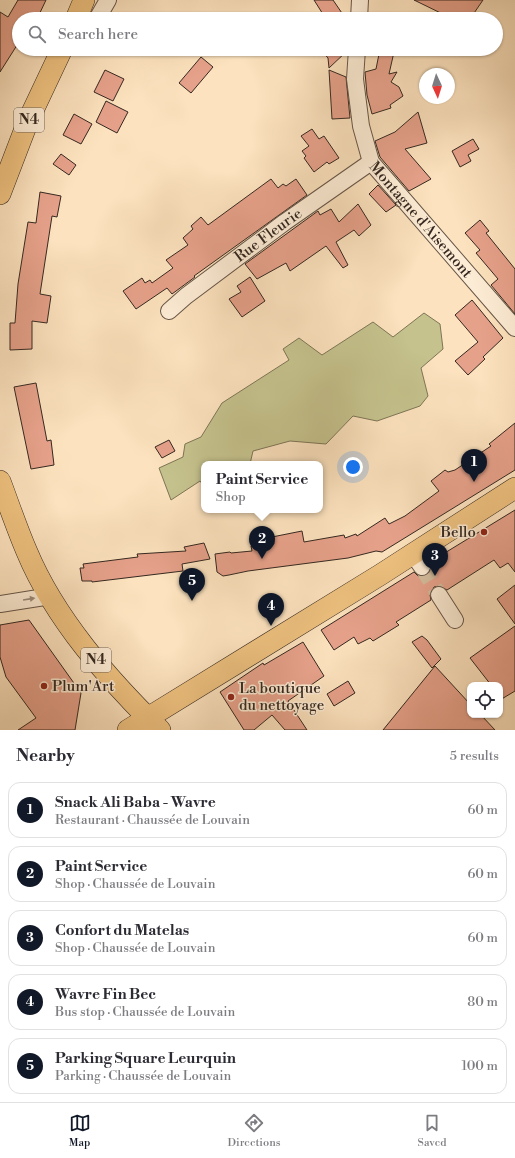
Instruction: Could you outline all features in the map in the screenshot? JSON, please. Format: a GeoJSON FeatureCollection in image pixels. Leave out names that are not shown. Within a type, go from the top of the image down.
{"type":"FeatureCollection","features":[{"type":"Feature","properties":{"kind":"main road"},"geometry":{"type":"LineString","coordinates":[[79,12],[84,0]]}},
{"type":"Feature","properties":{"kind":"main road","name":"N4"},"geometry":{"type":"LineString","coordinates":[[0,194],[28,121],[59,56]]}},
{"type":"Feature","properties":{"kind":"main road","name":"N4"},"geometry":{"type":"LineString","coordinates":[[0,481],[27,554],[51,596],[87,650],[119,689],[154,724]]}},
{"type":"Feature","properties":{"kind":"main road"},"geometry":{"type":"LineString","coordinates":[[128,730],[154,724],[380,576],[417,560],[515,488]]}},
{"type":"Feature","properties":{"kind":"street"},"geometry":{"type":"LineString","coordinates":[[100,12],[108,0]]}},
{"type":"Feature","properties":{"kind":"street"},"geometry":{"type":"LineString","coordinates":[[359,12],[360,0]]}},
{"type":"Feature","properties":{"kind":"street","name":"Montagne d'Aisemont"},"geometry":{"type":"LineString","coordinates":[[357,56],[355,79],[361,126],[371,162],[482,292],[515,328]]}},
{"type":"Feature","properties":{"kind":"street","name":"Rue Fleurie"},"geometry":{"type":"LineString","coordinates":[[169,311],[186,296],[273,231],[371,162]]}},
{"type":"Feature","properties":{"kind":"street"},"geometry":{"type":"LineString","coordinates":[[439,595],[455,620]]}},
{"type":"Feature","properties":{"kind":"street"},"geometry":{"type":"LineString","coordinates":[[2,599],[51,596]]}},
{"type":"Feature","properties":{"kind":"shaded area"},"geometry":{"type":"Polygon","coordinates":[[[424,313],[440,324],[443,349],[421,368],[428,396],[420,406],[377,421],[353,416],[326,444],[290,441],[253,451],[251,461],[201,461],[201,482],[200,481],[171,500],[159,468],[183,457],[185,444],[201,437],[222,403],[289,360],[283,349],[299,338],[322,355],[373,322],[393,337],[424,313]]]}},
{"type":"Feature","properties":{"kind":"building"},"geometry":{"type":"Polygon","coordinates":[[[18,0],[46,0],[40,12],[12,12],[12,53],[0,72],[0,12],[8,17],[18,0]]]}},
{"type":"Feature","properties":{"kind":"building"},"geometry":{"type":"Polygon","coordinates":[[[314,0],[333,0],[341,12],[322,12],[314,0]]]}},
{"type":"Feature","properties":{"kind":"building"},"geometry":{"type":"Polygon","coordinates":[[[414,0],[483,0],[475,12],[439,12],[414,0]]]}},
{"type":"Feature","properties":{"kind":"building"},"geometry":{"type":"Polygon","coordinates":[[[326,56],[342,56],[329,68],[328,58],[326,56]]]}},
{"type":"Feature","properties":{"kind":"building"},"geometry":{"type":"Polygon","coordinates":[[[379,56],[393,56],[389,74],[397,72],[391,82],[399,87],[403,96],[390,105],[391,108],[372,114],[367,95],[365,72],[376,69],[379,56]]]}},
{"type":"Feature","properties":{"kind":"building"},"geometry":{"type":"Polygon","coordinates":[[[201,57],[213,67],[191,93],[179,83],[201,57]]]}},
{"type":"Feature","properties":{"kind":"building"},"geometry":{"type":"Polygon","coordinates":[[[105,70],[124,79],[113,101],[94,92],[105,70]]]}},
{"type":"Feature","properties":{"kind":"building"},"geometry":{"type":"Polygon","coordinates":[[[329,70],[346,77],[350,118],[332,119],[329,70]]]}},
{"type":"Feature","properties":{"kind":"building"},"geometry":{"type":"Polygon","coordinates":[[[106,101],[128,112],[117,133],[96,122],[106,101]]]}},
{"type":"Feature","properties":{"kind":"building"},"geometry":{"type":"Polygon","coordinates":[[[418,112],[427,143],[405,149],[431,179],[409,191],[380,157],[375,141],[395,132],[418,112]]]}},
{"type":"Feature","properties":{"kind":"building"},"geometry":{"type":"Polygon","coordinates":[[[74,114],[92,124],[81,144],[63,135],[74,114]]]}},
{"type":"Feature","properties":{"kind":"building"},"geometry":{"type":"Polygon","coordinates":[[[312,129],[319,139],[324,136],[339,158],[329,164],[327,162],[314,172],[304,158],[306,156],[302,151],[309,146],[301,136],[312,129]]]}},
{"type":"Feature","properties":{"kind":"building"},"geometry":{"type":"Polygon","coordinates":[[[473,139],[479,149],[468,155],[471,161],[460,167],[452,151],[473,139]]]}},
{"type":"Feature","properties":{"kind":"building"},"geometry":{"type":"Polygon","coordinates":[[[61,154],[76,165],[69,175],[53,164],[61,154]]]}},
{"type":"Feature","properties":{"kind":"building"},"geometry":{"type":"Polygon","coordinates":[[[271,179],[278,188],[283,184],[286,186],[296,179],[307,195],[194,276],[195,277],[172,294],[167,288],[136,309],[123,291],[142,278],[145,283],[150,280],[152,283],[173,268],[166,260],[188,245],[183,238],[193,229],[191,226],[201,217],[208,225],[271,179]]]}},
{"type":"Feature","properties":{"kind":"building"},"geometry":{"type":"Polygon","coordinates":[[[378,185],[396,205],[386,212],[369,194],[378,185]]]}},
{"type":"Feature","properties":{"kind":"building"},"geometry":{"type":"Polygon","coordinates":[[[40,192],[61,196],[57,217],[52,216],[40,294],[51,296],[47,323],[32,321],[32,349],[10,350],[10,323],[15,323],[18,284],[28,222],[36,223],[40,192]]]}},
{"type":"Feature","properties":{"kind":"building"},"geometry":{"type":"Polygon","coordinates":[[[358,204],[371,225],[359,236],[354,230],[336,242],[348,265],[343,268],[326,246],[290,271],[286,263],[257,279],[245,264],[318,211],[320,215],[331,209],[339,222],[358,204]]]}},
{"type":"Feature","properties":{"kind":"building"},"geometry":{"type":"Polygon","coordinates":[[[480,220],[489,231],[486,233],[515,269],[515,314],[491,285],[498,279],[476,253],[480,250],[465,233],[480,220]]]}},
{"type":"Feature","properties":{"kind":"building"},"geometry":{"type":"Polygon","coordinates":[[[250,277],[265,301],[242,317],[229,299],[241,292],[237,286],[250,277]]]}},
{"type":"Feature","properties":{"kind":"building"},"geometry":{"type":"Polygon","coordinates":[[[472,300],[503,338],[483,357],[485,359],[468,375],[455,361],[478,342],[455,315],[472,300]]]}},
{"type":"Feature","properties":{"kind":"building"},"geometry":{"type":"Polygon","coordinates":[[[36,383],[47,441],[51,440],[54,465],[31,469],[14,387],[36,383]]]}},
{"type":"Feature","properties":{"kind":"building"},"geometry":{"type":"Polygon","coordinates":[[[515,423],[515,470],[382,552],[376,551],[348,558],[248,571],[223,576],[217,572],[215,554],[252,551],[251,546],[274,544],[272,537],[302,531],[304,542],[344,535],[345,538],[356,534],[357,536],[385,518],[389,524],[405,516],[439,491],[431,481],[445,470],[448,472],[455,470],[491,446],[489,444],[515,423]]]}},
{"type":"Feature","properties":{"kind":"building"},"geometry":{"type":"Polygon","coordinates":[[[169,440],[175,451],[162,458],[155,447],[169,440]]]}},
{"type":"Feature","properties":{"kind":"building"},"geometry":{"type":"Polygon","coordinates":[[[515,510],[515,572],[508,563],[500,568],[494,560],[447,590],[439,586],[434,587],[430,595],[431,600],[396,622],[399,625],[373,641],[370,638],[358,644],[354,637],[334,650],[321,630],[414,572],[418,576],[427,575],[431,571],[430,562],[515,510]]]}},
{"type":"Feature","properties":{"kind":"building"},"geometry":{"type":"Polygon","coordinates":[[[204,543],[210,559],[182,564],[183,571],[92,582],[82,581],[80,568],[84,568],[83,564],[138,557],[137,554],[186,551],[184,547],[204,543]]]}},
{"type":"Feature","properties":{"kind":"building"},"geometry":{"type":"Polygon","coordinates":[[[515,585],[515,624],[497,599],[515,585]]]}},
{"type":"Feature","properties":{"kind":"building","name":"Plum'Art"},"geometry":{"type":"Polygon","coordinates":[[[29,620],[81,693],[75,730],[18,730],[36,718],[6,677],[0,657],[0,625],[29,620]]]}},
{"type":"Feature","properties":{"kind":"building"},"geometry":{"type":"Polygon","coordinates":[[[515,626],[515,691],[503,698],[503,682],[489,682],[470,658],[515,626]]]}},
{"type":"Feature","properties":{"kind":"building"},"geometry":{"type":"Polygon","coordinates":[[[422,636],[427,640],[441,659],[432,668],[412,642],[422,636]]]}},
{"type":"Feature","properties":{"kind":"building"},"geometry":{"type":"Polygon","coordinates":[[[303,642],[324,676],[288,701],[307,730],[285,730],[272,715],[254,730],[244,730],[220,692],[263,663],[264,665],[303,642]]]}},
{"type":"Feature","properties":{"kind":"building"},"geometry":{"type":"Polygon","coordinates":[[[435,666],[467,701],[467,718],[484,718],[495,730],[383,730],[435,666]]]}},
{"type":"Feature","properties":{"kind":"building"},"geometry":{"type":"Polygon","coordinates":[[[348,681],[355,693],[334,706],[327,694],[348,681]]]}},
{"type":"Feature","properties":{"kind":"tunnel"},"geometry":{"type":"LineString","coordinates":[[422,567],[439,595]]}},
{"type":"Feature","properties":{"kind":"place","name":"Snack Ali Baba - Wavre"},"geometry":{"type":"Point","coordinates":[474,482]}},
{"type":"Feature","properties":{"kind":"place","name":"Bello"},"geometry":{"type":"Point","coordinates":[484,532]}},
{"type":"Feature","properties":{"kind":"place","name":"Paint Service"},"geometry":{"type":"Point","coordinates":[262,559]}},
{"type":"Feature","properties":{"kind":"place","name":"Confort du Matelas"},"geometry":{"type":"Point","coordinates":[435,576]}},
{"type":"Feature","properties":{"kind":"place","name":"Parking Square Leurquin"},"geometry":{"type":"Point","coordinates":[192,601]}},
{"type":"Feature","properties":{"kind":"place","name":"Wavre Fin Bec"},"geometry":{"type":"Point","coordinates":[271,626]}},
{"type":"Feature","properties":{"kind":"place","name":"Plum'Art"},"geometry":{"type":"Point","coordinates":[44,686]}},
{"type":"Feature","properties":{"kind":"place","name":"La boutique du nettoyage"},"geometry":{"type":"Point","coordinates":[231,697]}}]}
